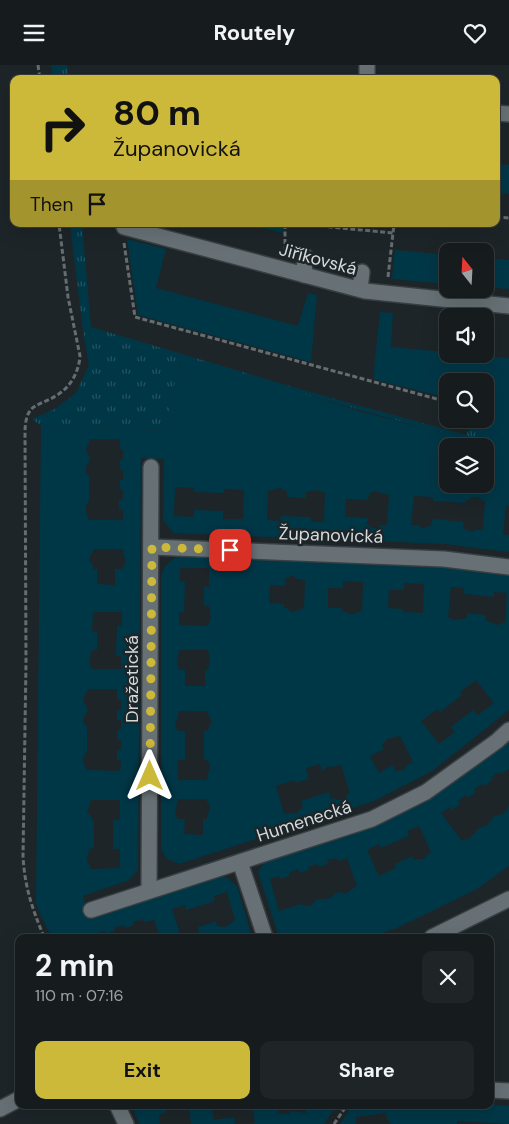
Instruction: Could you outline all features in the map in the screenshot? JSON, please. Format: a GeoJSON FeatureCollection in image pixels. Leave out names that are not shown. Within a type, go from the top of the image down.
{"type":"FeatureCollection","features":[{"type":"Feature","properties":{"kind":"street","name":"Jiříkovská"},"geometry":{"type":"LineString","coordinates":[[124,227],[360,289],[509,306]]}},
{"type":"Feature","properties":{"kind":"street"},"geometry":{"type":"LineString","coordinates":[[304,256],[304,275]]}},
{"type":"Feature","properties":{"kind":"street"},"geometry":{"type":"LineString","coordinates":[[360,289],[362,271]]}},
{"type":"Feature","properties":{"kind":"street","name":"Dražetická"},"geometry":{"type":"LineString","coordinates":[[149,890],[151,467]]}},
{"type":"Feature","properties":{"kind":"street","name":"Županovická"},"geometry":{"type":"LineString","coordinates":[[152,547],[444,559],[509,567]]}},
{"type":"Feature","properties":{"kind":"street","name":"Humenecká"},"geometry":{"type":"LineString","coordinates":[[91,910],[381,815],[426,793],[509,730]]}},
{"type":"Feature","properties":{"kind":"street"},"geometry":{"type":"LineString","coordinates":[[240,861],[264,934]]}},
{"type":"Feature","properties":{"kind":"street"},"geometry":{"type":"LineString","coordinates":[[438,934],[509,899]]}},
{"type":"Feature","properties":{"kind":"street"},"geometry":{"type":"LineString","coordinates":[[494,1090],[509,1091]]}},
{"type":"Feature","properties":{"kind":"street"},"geometry":{"type":"LineString","coordinates":[[0,1109],[15,1101]]}},
{"type":"Feature","properties":{"kind":"street"},"geometry":{"type":"LineString","coordinates":[[119,1109],[126,1124]]}},
{"type":"Feature","properties":{"kind":"path"},"geometry":{"type":"LineString","coordinates":[[43,934],[30,905],[24,879],[23,857],[26,662],[24,431],[25,419],[31,409],[60,393],[77,372],[80,363],[68,297],[59,227]]}},
{"type":"Feature","properties":{"kind":"path"},"geometry":{"type":"LineString","coordinates":[[330,227],[393,233]]}},
{"type":"Feature","properties":{"kind":"path"},"geometry":{"type":"LineString","coordinates":[[388,282],[394,227]]}},
{"type":"Feature","properties":{"kind":"path"},"geometry":{"type":"LineString","coordinates":[[124,242],[135,317],[439,400]]}},
{"type":"Feature","properties":{"kind":"path"},"geometry":{"type":"LineString","coordinates":[[334,1124],[344,1109]]}},
{"type":"Feature","properties":{"kind":"green space"},"geometry":{"type":"Polygon","coordinates":[[[51,65],[67,65],[68,75],[52,75],[51,65]]]}},
{"type":"Feature","properties":{"kind":"green space"},"geometry":{"type":"Polygon","coordinates":[[[500,164],[509,165],[509,194],[500,193],[500,164]]]}},
{"type":"Feature","properties":{"kind":"green space"},"geometry":{"type":"Polygon","coordinates":[[[70,227],[82,227],[91,327],[439,428],[466,435],[469,428],[480,428],[479,438],[458,438],[459,434],[435,431],[180,359],[165,431],[41,426],[32,419],[55,409],[76,393],[89,365],[70,227]]]}},
{"type":"Feature","properties":{"kind":"green space"},"geometry":{"type":"Polygon","coordinates":[[[259,227],[283,227],[283,233],[259,227]]]}},
{"type":"Feature","properties":{"kind":"green space"},"geometry":{"type":"Polygon","coordinates":[[[127,239],[166,249],[156,288],[298,326],[308,293],[317,295],[311,362],[138,315],[127,239]]]}},
{"type":"Feature","properties":{"kind":"green space"},"geometry":{"type":"Polygon","coordinates":[[[395,250],[439,254],[439,283],[392,279],[395,250]]]}},
{"type":"Feature","properties":{"kind":"green space"},"geometry":{"type":"Polygon","coordinates":[[[494,259],[509,260],[509,289],[494,288],[494,259]]]}},
{"type":"Feature","properties":{"kind":"green space"},"geometry":{"type":"Polygon","coordinates":[[[380,312],[393,313],[391,347],[439,351],[439,363],[494,363],[494,357],[509,358],[509,506],[506,506],[503,534],[509,535],[509,552],[446,544],[174,533],[163,520],[164,459],[141,458],[138,870],[129,880],[83,896],[90,918],[212,878],[226,877],[237,886],[251,934],[196,934],[199,932],[198,927],[216,921],[217,926],[225,927],[235,920],[227,892],[214,896],[215,901],[186,910],[185,905],[172,909],[180,934],[159,934],[154,920],[144,922],[143,919],[133,922],[134,925],[125,928],[124,925],[114,928],[115,931],[106,934],[105,931],[95,934],[50,934],[36,904],[41,426],[164,431],[181,356],[359,411],[435,431],[459,434],[458,438],[439,438],[439,493],[494,493],[494,438],[478,438],[479,428],[494,428],[494,373],[439,373],[439,396],[373,379],[380,312]],[[90,439],[86,449],[90,457],[86,467],[89,477],[89,500],[86,512],[89,520],[123,520],[123,510],[119,510],[119,500],[123,500],[120,480],[123,480],[123,470],[120,470],[120,460],[123,460],[123,450],[120,449],[120,439],[90,439]],[[175,487],[174,516],[193,517],[194,510],[223,511],[223,519],[243,519],[244,490],[224,489],[224,493],[194,492],[194,488],[175,487]],[[280,488],[268,491],[267,520],[280,521],[281,516],[311,517],[311,522],[324,522],[325,493],[318,490],[306,492],[306,498],[287,497],[287,492],[280,488]],[[374,491],[369,494],[368,500],[346,499],[345,517],[368,518],[367,524],[372,528],[387,525],[389,495],[374,491]],[[414,496],[411,525],[419,525],[424,528],[431,526],[432,519],[464,522],[463,528],[472,532],[483,530],[485,501],[479,498],[473,497],[466,500],[465,503],[433,501],[433,497],[414,496]],[[93,549],[89,561],[93,565],[93,569],[97,569],[97,584],[115,585],[115,569],[122,569],[125,564],[123,549],[93,549]],[[93,612],[92,631],[97,632],[97,650],[92,650],[89,662],[92,669],[121,669],[121,656],[116,656],[117,626],[122,626],[122,612],[93,612]],[[88,689],[84,697],[87,708],[83,722],[87,727],[87,752],[83,757],[83,762],[87,770],[120,771],[121,760],[117,760],[117,750],[121,750],[121,740],[117,740],[117,730],[121,730],[121,720],[117,720],[117,710],[121,710],[121,700],[117,700],[117,689],[88,689]],[[91,800],[87,812],[91,816],[91,820],[94,820],[94,848],[90,849],[87,856],[91,869],[120,868],[120,849],[113,849],[113,820],[120,820],[120,800],[91,800]]]}},
{"type":"Feature","properties":{"kind":"green space"},"geometry":{"type":"Polygon","coordinates":[[[177,556],[440,567],[509,576],[509,710],[432,771],[374,801],[179,864],[167,859],[161,849],[161,577],[165,566],[177,556]],[[180,568],[180,581],[185,582],[184,612],[179,612],[179,625],[208,626],[211,618],[209,606],[204,606],[204,587],[209,587],[209,568],[180,568]],[[291,576],[285,579],[285,586],[270,585],[269,603],[284,604],[284,608],[291,612],[304,608],[305,580],[291,576]],[[343,581],[343,588],[328,588],[328,608],[342,608],[342,611],[350,614],[362,611],[363,582],[343,581]],[[404,583],[404,590],[389,590],[388,608],[403,609],[403,612],[423,613],[424,584],[404,583]],[[451,587],[448,617],[454,620],[467,618],[467,613],[486,615],[485,620],[497,625],[505,622],[507,593],[494,592],[494,597],[464,594],[464,588],[451,587]],[[179,650],[177,662],[179,670],[185,670],[185,686],[205,686],[205,670],[208,670],[210,658],[208,650],[179,650]],[[476,680],[460,692],[462,695],[440,712],[437,709],[421,721],[439,744],[455,732],[451,727],[473,710],[478,715],[494,703],[476,680]],[[179,711],[175,726],[178,731],[185,731],[185,760],[178,760],[178,780],[207,780],[210,765],[207,760],[204,760],[204,731],[208,731],[211,721],[207,711],[179,711]],[[400,736],[387,739],[382,746],[384,749],[370,756],[379,773],[392,765],[396,771],[405,770],[406,766],[413,762],[400,736]],[[320,764],[306,768],[309,779],[296,783],[294,780],[276,786],[284,814],[297,813],[303,808],[301,801],[329,792],[331,799],[339,800],[344,799],[350,793],[341,765],[329,766],[322,771],[320,764]],[[178,799],[175,814],[178,819],[185,819],[184,834],[203,835],[203,819],[207,819],[210,808],[207,799],[178,799]]]}},
{"type":"Feature","properties":{"kind":"green space"},"geometry":{"type":"Polygon","coordinates":[[[509,741],[509,769],[501,774],[498,772],[485,786],[482,784],[474,789],[476,792],[468,798],[466,795],[458,801],[460,804],[452,810],[450,807],[441,813],[461,840],[469,839],[480,827],[487,825],[495,816],[504,813],[509,806],[509,866],[477,889],[397,928],[380,934],[278,934],[258,872],[264,863],[349,836],[425,803],[509,741]],[[419,826],[407,831],[409,836],[381,848],[379,844],[367,850],[379,876],[396,868],[395,864],[412,856],[414,860],[422,859],[431,852],[419,826]],[[337,858],[327,860],[328,864],[319,867],[317,864],[308,867],[309,870],[300,873],[298,869],[289,873],[290,876],[280,879],[279,876],[270,879],[279,911],[301,904],[312,905],[316,900],[331,898],[337,893],[345,894],[357,886],[347,858],[338,861],[337,858]]]}},
{"type":"Feature","properties":{"kind":"green space"},"geometry":{"type":"Polygon","coordinates":[[[494,1104],[509,1106],[509,1124],[457,1121],[457,1124],[391,1124],[387,1119],[386,1113],[356,1117],[356,1124],[340,1124],[350,1109],[494,1109],[494,1104]]]}},
{"type":"Feature","properties":{"kind":"green space"},"geometry":{"type":"Polygon","coordinates":[[[133,1109],[165,1109],[166,1113],[159,1115],[160,1124],[139,1124],[133,1109]]]}},
{"type":"Feature","properties":{"kind":"green space"},"geometry":{"type":"Polygon","coordinates":[[[189,1109],[212,1109],[214,1120],[234,1117],[235,1124],[191,1124],[189,1109]]]}},
{"type":"Feature","properties":{"kind":"green space"},"geometry":{"type":"Polygon","coordinates":[[[253,1109],[278,1109],[277,1113],[289,1114],[290,1111],[306,1113],[306,1109],[334,1109],[324,1124],[251,1124],[255,1123],[253,1109]]]}},
{"type":"Feature","properties":{"kind":"route"},"geometry":{"type":"LineString","coordinates":[[150,776],[152,547],[230,550]]}}]}
